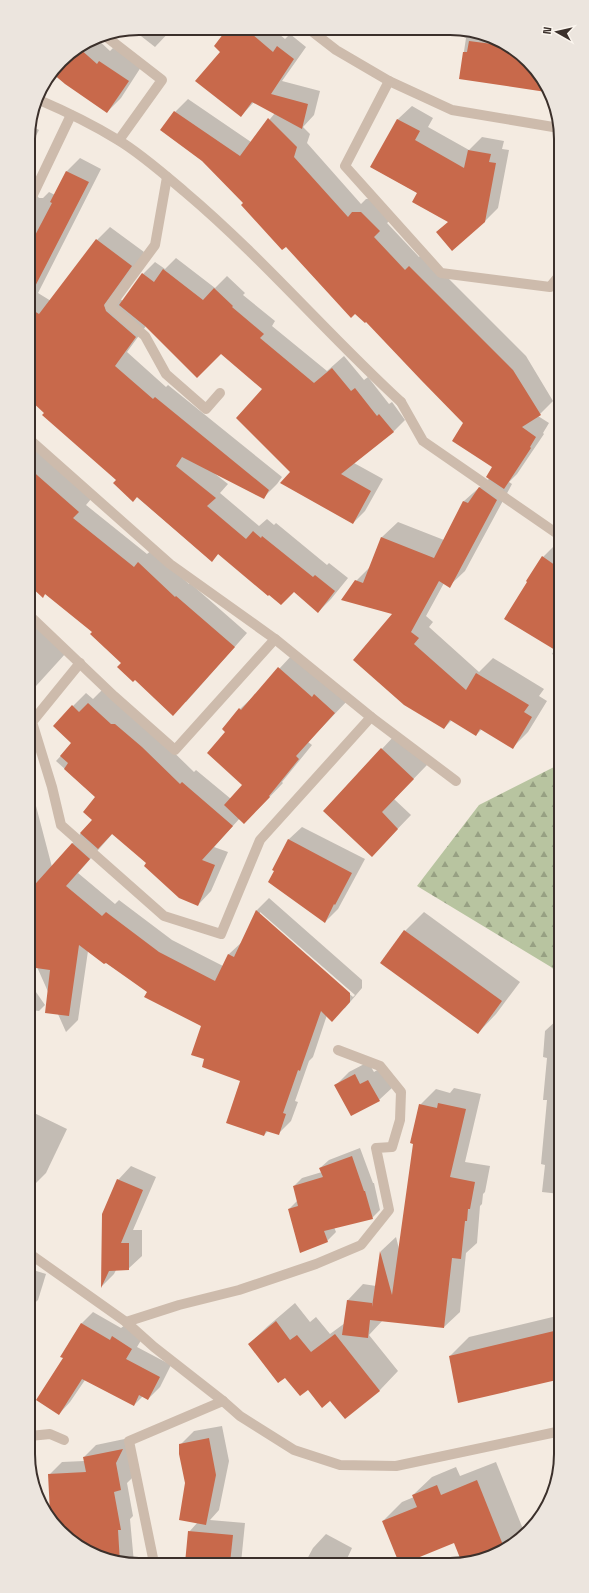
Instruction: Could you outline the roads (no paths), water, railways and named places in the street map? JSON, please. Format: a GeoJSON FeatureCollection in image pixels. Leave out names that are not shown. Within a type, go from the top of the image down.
{"type":"FeatureCollection","features":[{"type":"Feature","properties":{"kind":"street"},"geometry":{"type":"LineString","coordinates":[[317,35],[336,50],[389,81],[452,110],[553,127]]}},
{"type":"Feature","properties":{"kind":"street"},"geometry":{"type":"LineString","coordinates":[[110,40],[162,80],[119,140]]}},
{"type":"Feature","properties":{"kind":"street"},"geometry":{"type":"LineString","coordinates":[[389,81],[345,166],[441,273],[550,287],[554,282]]}},
{"type":"Feature","properties":{"kind":"street"},"geometry":{"type":"LineString","coordinates":[[42,101],[119,140],[167,177],[201,206],[271,271],[365,369],[401,402],[423,441],[554,532]]}},
{"type":"Feature","properties":{"kind":"street"},"geometry":{"type":"LineString","coordinates":[[35,190],[71,115]]}},
{"type":"Feature","properties":{"kind":"street"},"geometry":{"type":"LineString","coordinates":[[167,177],[155,245],[110,306],[145,336],[166,374],[206,409],[220,393]]}},
{"type":"Feature","properties":{"kind":"street"},"geometry":{"type":"LineString","coordinates":[[35,444],[170,564],[275,638],[371,717],[456,781]]}},
{"type":"Feature","properties":{"kind":"street"},"geometry":{"type":"LineString","coordinates":[[35,621],[80,664],[175,750],[275,638]]}},
{"type":"Feature","properties":{"kind":"street"},"geometry":{"type":"LineString","coordinates":[[35,718],[80,664]]}},
{"type":"Feature","properties":{"kind":"street"},"geometry":{"type":"LineString","coordinates":[[35,732],[62,825],[164,916],[221,934],[260,840],[371,717]]}},
{"type":"Feature","properties":{"kind":"street"},"geometry":{"type":"LineString","coordinates":[[126,1322],[179,1305],[239,1290],[316,1264],[361,1245],[389,1210],[376,1148],[392,1147],[400,1120],[401,1092],[380,1066],[338,1050]]}},
{"type":"Feature","properties":{"kind":"street"},"geometry":{"type":"LineString","coordinates":[[35,1258],[126,1322],[154,1348],[224,1401],[240,1416],[294,1450],[340,1465],[396,1466],[554,1433]]}},
{"type":"Feature","properties":{"kind":"street"},"geometry":{"type":"LineString","coordinates":[[153,1558],[129,1441],[224,1401]]}},
{"type":"Feature","properties":{"kind":"street"},"geometry":{"type":"LineString","coordinates":[[35,1436],[50,1434],[64,1440]]}}]}
